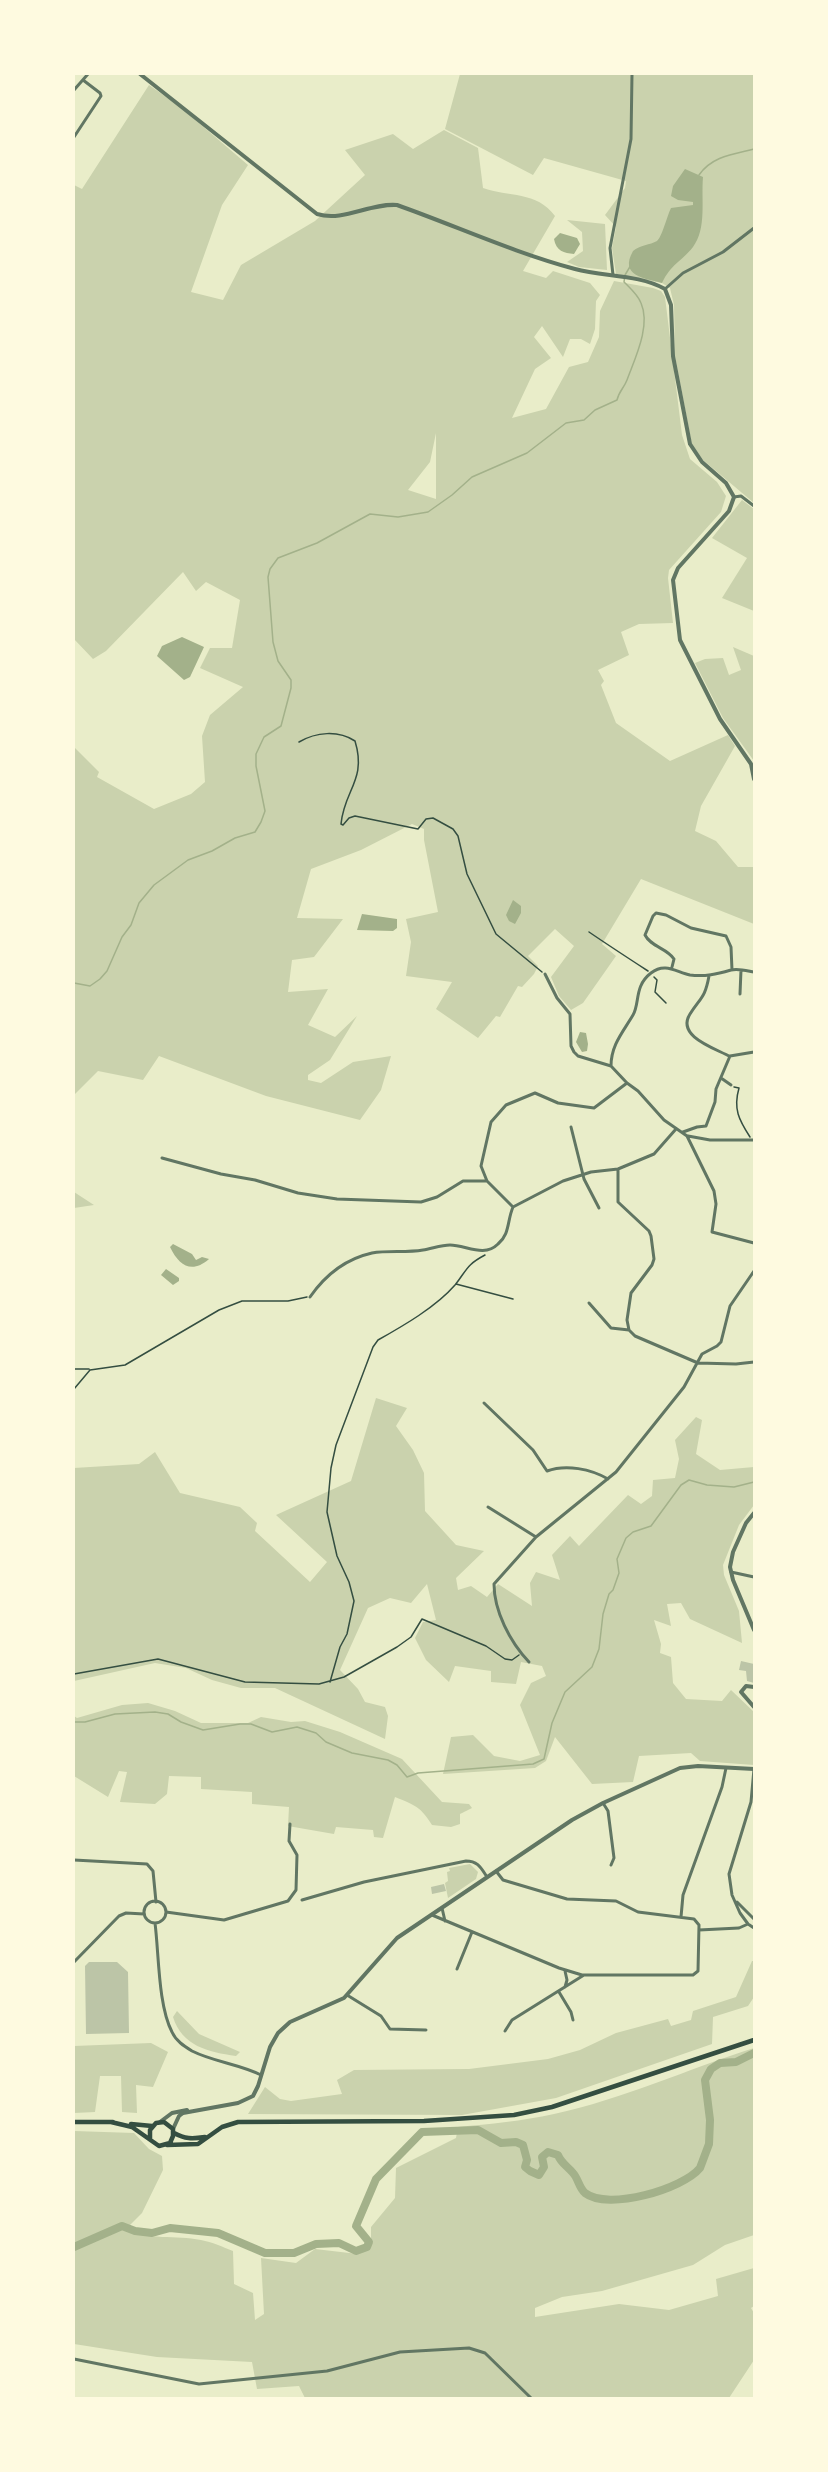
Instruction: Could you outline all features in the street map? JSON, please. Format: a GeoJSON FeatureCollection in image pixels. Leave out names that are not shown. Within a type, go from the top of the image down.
{"type":"FeatureCollection","features":[{"type":"Feature","properties":{"kind":"main road"},"geometry":{"type":"LineString","coordinates":[[111,2122],[132,2127],[159,2146],[198,2144],[222,2127],[238,2122],[424,2121],[514,2115],[552,2107],[754,2040]]}},
{"type":"Feature","properties":{"kind":"main road"},"geometry":{"type":"LineString","coordinates":[[74,2122],[111,2122],[152,2126],[160,2122],[168,2123],[173,2131],[183,2138],[192,2140],[208,2137]]}},
{"type":"Feature","properties":{"kind":"main road"},"geometry":{"type":"LineString","coordinates":[[150,2138],[152,2126]]}},
{"type":"Feature","properties":{"kind":"main road"},"geometry":{"type":"LineString","coordinates":[[167,2145],[172,2140],[173,2131]]}},
{"type":"Feature","properties":{"kind":"street"},"geometry":{"type":"LineString","coordinates":[[74,90],[88,74]]}},
{"type":"Feature","properties":{"kind":"street"},"geometry":{"type":"LineString","coordinates":[[140,74],[317,214],[338,216],[383,204],[397,205],[576,270],[657,284],[665,289],[671,305],[673,356],[690,444],[702,462],[726,483],[734,496]]}},
{"type":"Feature","properties":{"kind":"street"},"geometry":{"type":"LineString","coordinates":[[613,275],[610,248],[631,139],[632,74]]}},
{"type":"Feature","properties":{"kind":"street"},"geometry":{"type":"LineString","coordinates":[[74,137],[101,96],[83,80]]}},
{"type":"Feature","properties":{"kind":"street"},"geometry":{"type":"LineString","coordinates":[[665,289],[683,273],[723,252],[754,228]]}},
{"type":"Feature","properties":{"kind":"street"},"geometry":{"type":"LineString","coordinates":[[734,496],[741,496],[754,506]]}},
{"type":"Feature","properties":{"kind":"street"},"geometry":{"type":"LineString","coordinates":[[734,496],[729,511],[678,568],[673,580],[680,639],[720,719],[751,764],[754,779]]}},
{"type":"Feature","properties":{"kind":"street"},"geometry":{"type":"LineString","coordinates":[[671,967],[674,959],[672,955],[652,943],[645,935],[652,916],[656,913],[666,915],[683,926],[726,936],[731,947],[732,970]]}},
{"type":"Feature","properties":{"kind":"street"},"geometry":{"type":"LineString","coordinates":[[611,1066],[614,1044],[635,1012],[637,994],[651,973],[671,967]]}},
{"type":"Feature","properties":{"kind":"street"},"geometry":{"type":"LineString","coordinates":[[671,967],[678,972],[690,975],[709,976],[732,970],[754,972]]}},
{"type":"Feature","properties":{"kind":"street"},"geometry":{"type":"LineString","coordinates":[[740,994],[741,970]]}},
{"type":"Feature","properties":{"kind":"street"},"geometry":{"type":"LineString","coordinates":[[545,974],[557,998],[570,1014],[571,1046],[574,1052],[578,1056],[611,1066],[664,1120],[687,1136],[714,1191],[716,1204],[712,1232],[754,1244]]}},
{"type":"Feature","properties":{"kind":"street"},"geometry":{"type":"LineString","coordinates":[[709,976],[704,996],[687,1020],[691,1035],[730,1056],[754,1052]]}},
{"type":"Feature","properties":{"kind":"street"},"geometry":{"type":"LineString","coordinates":[[683,1132],[697,1126],[706,1126],[715,1102],[716,1089],[730,1056]]}},
{"type":"Feature","properties":{"kind":"street"},"geometry":{"type":"LineString","coordinates":[[721,1078],[731,1085]]}},
{"type":"Feature","properties":{"kind":"street"},"geometry":{"type":"LineString","coordinates":[[513,1207],[487,1181],[481,1166],[489,1125],[506,1105],[535,1093],[558,1103],[594,1108],[627,1083]]}},
{"type":"Feature","properties":{"kind":"street"},"geometry":{"type":"LineString","coordinates":[[571,1127],[583,1173],[599,1208]]}},
{"type":"Feature","properties":{"kind":"street"},"geometry":{"type":"LineString","coordinates":[[310,1297],[333,1269],[372,1253],[422,1251],[450,1245],[479,1251],[491,1249],[498,1245],[507,1232],[513,1207],[547,1188],[583,1173],[618,1169],[654,1155],[676,1129]]}},
{"type":"Feature","properties":{"kind":"street"},"geometry":{"type":"LineString","coordinates":[[687,1136],[710,1140],[754,1140]]}},
{"type":"Feature","properties":{"kind":"street"},"geometry":{"type":"LineString","coordinates":[[162,1158],[221,1174],[255,1180],[298,1193],[338,1199],[421,1203],[437,1197],[463,1181],[487,1181]]}},
{"type":"Feature","properties":{"kind":"street"},"geometry":{"type":"LineString","coordinates":[[618,1169],[618,1202],[649,1230],[654,1259],[631,1293],[627,1320],[629,1330]]}},
{"type":"Feature","properties":{"kind":"street"},"geometry":{"type":"LineString","coordinates":[[529,1662],[521,1654],[507,1631],[496,1602],[494,1584],[536,1537],[608,1479],[684,1388],[702,1354],[721,1342],[730,1306],[754,1271]]}},
{"type":"Feature","properties":{"kind":"street"},"geometry":{"type":"LineString","coordinates":[[589,1303],[607,1325],[629,1330],[635,1336],[698,1363],[754,1362]]}},
{"type":"Feature","properties":{"kind":"street"},"geometry":{"type":"LineString","coordinates":[[484,1403],[533,1450],[548,1471],[560,1466],[608,1479]]}},
{"type":"Feature","properties":{"kind":"street"},"geometry":{"type":"LineString","coordinates":[[488,1507],[536,1537]]}},
{"type":"Feature","properties":{"kind":"street"},"geometry":{"type":"LineString","coordinates":[[754,1513],[733,1552],[730,1572],[754,1630]]}},
{"type":"Feature","properties":{"kind":"street"},"geometry":{"type":"LineString","coordinates":[[730,1572],[754,1576]]}},
{"type":"Feature","properties":{"kind":"street"},"geometry":{"type":"LineString","coordinates":[[754,1687],[746,1686],[741,1692],[754,1707]]}},
{"type":"Feature","properties":{"kind":"street"},"geometry":{"type":"LineString","coordinates":[[160,2122],[182,2109],[191,2110],[248,2100],[256,2093],[270,2047],[284,2027],[303,2014],[345,1997],[389,1946],[442,1906],[572,1820],[603,1803],[680,1768],[690,1766],[754,1769],[751,1802],[729,1874],[732,1894],[740,1913],[754,1928]]}},
{"type":"Feature","properties":{"kind":"street"},"geometry":{"type":"LineString","coordinates":[[681,1917],[683,1895],[722,1787],[726,1768]]}},
{"type":"Feature","properties":{"kind":"street"},"geometry":{"type":"LineString","coordinates":[[603,1803],[608,1811],[614,1858],[611,1865]]}},
{"type":"Feature","properties":{"kind":"street"},"geometry":{"type":"LineString","coordinates":[[166,1912],[224,1920],[288,1901],[296,1890],[297,1855],[289,1841],[290,1824]]}},
{"type":"Feature","properties":{"kind":"street"},"geometry":{"type":"LineString","coordinates":[[74,1860],[147,1864],[153,1871],[156,1902]]}},
{"type":"Feature","properties":{"kind":"street"},"geometry":{"type":"LineString","coordinates":[[302,1900],[364,1882],[466,1862],[476,1863],[487,1877]]}},
{"type":"Feature","properties":{"kind":"street"},"geometry":{"type":"LineString","coordinates":[[431,1914],[564,1970],[584,1976],[693,1976],[699,1968],[699,1930],[696,1920],[638,1912],[616,1901],[567,1899],[503,1880],[495,1871]]}},
{"type":"Feature","properties":{"kind":"street"},"geometry":{"type":"LineString","coordinates":[[156,1902],[162,1904],[166,1912],[162,1921],[155,1923],[148,1921],[144,1914],[146,1906],[156,1902]]}},
{"type":"Feature","properties":{"kind":"street"},"geometry":{"type":"LineString","coordinates":[[736,1902],[754,1919]]}},
{"type":"Feature","properties":{"kind":"street"},"geometry":{"type":"LineString","coordinates":[[442,1906],[445,1921]]}},
{"type":"Feature","properties":{"kind":"street"},"geometry":{"type":"LineString","coordinates":[[74,1962],[119,1916],[126,1913],[144,1914]]}},
{"type":"Feature","properties":{"kind":"street"},"geometry":{"type":"LineString","coordinates":[[155,1923],[164,2001],[173,2035],[182,2045],[195,2052],[246,2067],[261,2075]]}},
{"type":"Feature","properties":{"kind":"street"},"geometry":{"type":"LineString","coordinates":[[699,1930],[745,1927],[748,1924]]}},
{"type":"Feature","properties":{"kind":"street"},"geometry":{"type":"LineString","coordinates":[[457,1969],[472,1932]]}},
{"type":"Feature","properties":{"kind":"street"},"geometry":{"type":"LineString","coordinates":[[564,1970],[567,1980],[564,1989]]}},
{"type":"Feature","properties":{"kind":"street"},"geometry":{"type":"LineString","coordinates":[[505,2031],[512,2020],[584,1976]]}},
{"type":"Feature","properties":{"kind":"street"},"geometry":{"type":"LineString","coordinates":[[559,1992],[573,2020]]}},
{"type":"Feature","properties":{"kind":"street"},"geometry":{"type":"LineString","coordinates":[[345,1997],[346,2005]]}},
{"type":"Feature","properties":{"kind":"street"},"geometry":{"type":"LineString","coordinates":[[345,1997],[381,2016],[390,2029],[426,2030]]}},
{"type":"Feature","properties":{"kind":"street"},"geometry":{"type":"LineString","coordinates":[[173,2131],[179,2116],[191,2110]]}},
{"type":"Feature","properties":{"kind":"street"},"geometry":{"type":"LineString","coordinates":[[74,2359],[199,2384],[327,2372],[400,2352],[469,2348],[485,2353],[531,2398]]}},
{"type":"Feature","properties":{"kind":"path"},"geometry":{"type":"LineString","coordinates":[[299,742],[321,734],[333,734],[355,741],[360,756],[360,767],[342,812],[341,824],[344,825],[349,818],[360,818],[418,829],[426,819],[433,818],[453,829],[458,836],[467,874],[496,934],[545,974]]}},
{"type":"Feature","properties":{"kind":"path"},"geometry":{"type":"LineString","coordinates":[[589,932],[604,939],[611,947],[651,973],[657,980],[655,992],[666,1003]]}},
{"type":"Feature","properties":{"kind":"path"},"geometry":{"type":"LineString","coordinates":[[731,1085],[739,1088],[735,1101],[738,1118],[754,1140]]}},
{"type":"Feature","properties":{"kind":"path"},"geometry":{"type":"LineString","coordinates":[[330,1682],[340,1647],[347,1634],[354,1601],[349,1582],[337,1556],[327,1512],[331,1468],[336,1445],[373,1347],[378,1341],[431,1306],[456,1284],[463,1270],[491,1249]]}},
{"type":"Feature","properties":{"kind":"path"},"geometry":{"type":"LineString","coordinates":[[456,1284],[513,1299]]}},
{"type":"Feature","properties":{"kind":"path"},"geometry":{"type":"LineString","coordinates":[[74,1369],[90,1370],[124,1365],[219,1310],[242,1301],[288,1301],[310,1297]]}},
{"type":"Feature","properties":{"kind":"path"},"geometry":{"type":"LineString","coordinates":[[74,1389],[90,1370]]}},
{"type":"Feature","properties":{"kind":"path"},"geometry":{"type":"LineString","coordinates":[[74,1674],[158,1659],[245,1682],[313,1684],[330,1682],[344,1677],[405,1643],[422,1619],[486,1646],[505,1659],[512,1660],[521,1654]]}},
{"type":"Feature","properties":{"kind":"shaded area"},"geometry":{"type":"Polygon","coordinates":[[[460,74],[754,74],[754,503],[703,460],[692,445],[675,356],[674,305],[670,288],[662,283],[616,274],[612,248],[616,227],[605,215],[625,188],[626,181],[544,158],[533,175],[445,129],[460,74]]]}},
{"type":"Feature","properties":{"kind":"shaded area"},"geometry":{"type":"Polygon","coordinates":[[[149,85],[179,106],[248,165],[222,205],[191,292],[223,300],[241,265],[315,221],[365,175],[345,150],[393,134],[413,149],[444,130],[478,148],[483,188],[540,202],[555,216],[523,271],[546,278],[553,271],[590,283],[600,295],[596,301],[595,329],[590,344],[581,339],[570,339],[563,357],[542,326],[534,337],[551,358],[535,369],[512,418],[546,409],[569,367],[588,362],[599,337],[600,311],[614,281],[661,291],[665,297],[682,435],[690,459],[717,482],[726,496],[721,512],[669,570],[673,623],[639,624],[621,632],[629,655],[598,670],[604,681],[601,685],[616,723],[670,761],[728,735],[735,746],[701,806],[695,831],[716,841],[738,867],[754,867],[754,924],[641,879],[602,944],[616,956],[583,1003],[571,1010],[559,996],[551,977],[574,946],[555,929],[528,956],[538,966],[534,974],[522,987],[518,986],[500,1017],[496,1016],[478,1038],[436,1009],[452,982],[406,976],[411,942],[406,919],[438,912],[424,840],[424,829],[412,824],[361,850],[311,869],[297,918],[343,919],[314,957],[292,960],[288,992],[328,989],[308,1025],[335,1037],[357,1016],[330,1060],[308,1075],[308,1080],[321,1083],[353,1062],[391,1056],[381,1090],[360,1120],[266,1096],[159,1056],[143,1080],[98,1071],[74,1095],[74,747],[99,772],[97,777],[154,809],[191,794],[205,782],[202,736],[210,715],[243,687],[200,668],[210,648],[232,648],[240,600],[206,582],[196,591],[183,572],[106,651],[93,659],[74,639],[74,185],[82,189],[149,85]],[[436,433],[430,462],[408,490],[436,499],[436,433]]]}},
{"type":"Feature","properties":{"kind":"shaded area"},"geometry":{"type":"Polygon","coordinates":[[[685,169],[703,177],[702,223],[697,239],[689,252],[669,271],[662,283],[641,277],[631,271],[629,266],[629,259],[633,251],[657,241],[671,208],[693,205],[693,202],[678,200],[671,196],[673,186],[685,169]]]}},
{"type":"Feature","properties":{"kind":"shaded area"},"geometry":{"type":"Polygon","coordinates":[[[567,220],[605,224],[607,270],[579,267],[567,262],[583,251],[582,232],[567,220]]]}},
{"type":"Feature","properties":{"kind":"shaded area"},"geometry":{"type":"Polygon","coordinates":[[[560,233],[577,238],[580,244],[574,254],[564,252],[557,246],[554,239],[560,233]]]}},
{"type":"Feature","properties":{"kind":"shaded area"},"geometry":{"type":"Polygon","coordinates":[[[742,500],[754,509],[754,611],[722,598],[747,558],[712,538],[742,500]]]}},
{"type":"Feature","properties":{"kind":"shaded area"},"geometry":{"type":"Polygon","coordinates":[[[182,637],[204,647],[190,677],[184,680],[157,656],[162,646],[182,637]]]}},
{"type":"Feature","properties":{"kind":"shaded area"},"geometry":{"type":"Polygon","coordinates":[[[733,647],[754,656],[754,761],[723,718],[695,663],[705,659],[723,658],[729,675],[741,670],[733,647]]]}},
{"type":"Feature","properties":{"kind":"shaded area"},"geometry":{"type":"Polygon","coordinates":[[[513,900],[521,906],[521,913],[515,924],[509,921],[506,915],[513,900]]]}},
{"type":"Feature","properties":{"kind":"shaded area"},"geometry":{"type":"Polygon","coordinates":[[[362,914],[397,919],[397,928],[393,931],[357,930],[362,914]]]}},
{"type":"Feature","properties":{"kind":"shaded area"},"geometry":{"type":"Polygon","coordinates":[[[580,1032],[586,1033],[587,1051],[582,1052],[576,1042],[580,1032]]]}},
{"type":"Feature","properties":{"kind":"shaded area"},"geometry":{"type":"Polygon","coordinates":[[[74,1192],[94,1205],[74,1208],[74,1192]]]}},
{"type":"Feature","properties":{"kind":"shaded area"},"geometry":{"type":"Polygon","coordinates":[[[173,1244],[192,1254],[196,1260],[202,1257],[209,1259],[197,1266],[186,1266],[174,1254],[170,1247],[173,1244]]]}},
{"type":"Feature","properties":{"kind":"shaded area"},"geometry":{"type":"Polygon","coordinates":[[[166,1269],[179,1278],[179,1281],[173,1285],[161,1275],[166,1269]]]}},
{"type":"Feature","properties":{"kind":"shaded area"},"geometry":{"type":"Polygon","coordinates":[[[376,1398],[407,1408],[396,1426],[413,1450],[424,1473],[425,1511],[456,1545],[484,1551],[456,1578],[458,1590],[471,1586],[487,1597],[498,1584],[532,1606],[530,1583],[536,1572],[560,1580],[552,1555],[570,1536],[579,1546],[628,1495],[641,1504],[652,1496],[653,1480],[675,1478],[679,1459],[675,1440],[696,1417],[702,1420],[696,1454],[720,1470],[754,1467],[754,1505],[739,1525],[723,1565],[724,1575],[739,1611],[742,1643],[690,1619],[681,1603],[667,1604],[671,1626],[654,1620],[661,1644],[660,1653],[671,1657],[673,1683],[686,1699],[722,1701],[731,1690],[754,1712],[754,1765],[700,1761],[691,1753],[639,1756],[633,1782],[592,1784],[555,1737],[546,1761],[535,1768],[443,1774],[451,1737],[473,1735],[494,1756],[520,1761],[540,1755],[520,1705],[531,1683],[546,1676],[542,1666],[521,1662],[516,1684],[491,1682],[491,1671],[455,1666],[449,1682],[426,1660],[415,1638],[423,1622],[436,1620],[427,1584],[411,1603],[390,1598],[368,1608],[340,1670],[358,1689],[365,1702],[385,1707],[388,1716],[385,1739],[275,1688],[241,1688],[212,1680],[186,1668],[155,1663],[74,1681],[74,1468],[139,1464],[155,1452],[180,1493],[240,1507],[257,1523],[255,1531],[310,1582],[327,1562],[276,1515],[351,1481],[376,1398]]]}},
{"type":"Feature","properties":{"kind":"shaded area"},"geometry":{"type":"Polygon","coordinates":[[[148,1703],[175,1711],[201,1723],[248,1723],[261,1717],[291,1722],[305,1721],[340,1732],[402,1759],[442,1802],[469,1804],[472,1808],[460,1814],[460,1824],[451,1827],[432,1825],[417,1807],[395,1797],[383,1838],[374,1837],[373,1830],[336,1827],[334,1834],[288,1826],[289,1807],[252,1804],[252,1792],[201,1789],[201,1777],[169,1776],[167,1794],[155,1804],[120,1802],[127,1772],[119,1771],[108,1797],[74,1776],[74,1716],[77,1718],[122,1705],[148,1703]]]}},
{"type":"Feature","properties":{"kind":"shaded area"},"geometry":{"type":"Polygon","coordinates":[[[470,1864],[478,1872],[476,1879],[448,1898],[445,1883],[448,1881],[449,1868],[470,1864]]]}},
{"type":"Feature","properties":{"kind":"shaded area"},"geometry":{"type":"Polygon","coordinates":[[[754,1961],[754,1997],[748,2006],[713,2017],[712,2044],[556,2098],[462,2115],[248,2114],[265,2087],[280,2099],[291,2101],[342,2094],[337,2080],[354,2070],[469,2069],[548,2059],[580,2050],[616,2033],[668,2019],[671,2026],[691,2020],[693,2011],[736,1997],[754,1961]]]}},
{"type":"Feature","properties":{"kind":"shaded area"},"geometry":{"type":"Polygon","coordinates":[[[177,2011],[199,2034],[240,2052],[236,2056],[197,2046],[177,2027],[173,2017],[177,2011]]]}},
{"type":"Feature","properties":{"kind":"shaded area"},"geometry":{"type":"Polygon","coordinates":[[[151,2043],[168,2052],[153,2087],[136,2085],[137,2113],[122,2112],[121,2076],[100,2076],[95,2112],[74,2113],[74,2046],[151,2043]]]}},
{"type":"Feature","properties":{"kind":"shaded area"},"geometry":{"type":"Polygon","coordinates":[[[754,2048],[754,2235],[725,2245],[693,2265],[602,2291],[562,2297],[535,2308],[535,2317],[619,2304],[669,2310],[718,2296],[716,2279],[754,2268],[754,2306],[751,2308],[754,2313],[754,2360],[729,2398],[305,2398],[299,2386],[257,2389],[252,2362],[157,2357],[74,2344],[74,2131],[134,2133],[149,2149],[162,2156],[163,2170],[142,2213],[125,2230],[143,2235],[201,2240],[233,2251],[234,2284],[253,2293],[255,2320],[264,2314],[261,2258],[296,2263],[315,2249],[358,2254],[371,2245],[371,2227],[395,2198],[396,2168],[456,2138],[458,2127],[530,2119],[580,2108],[754,2048]]]}},
{"type":"Feature","properties":{"kind":"building"},"geometry":{"type":"Polygon","coordinates":[[[741,1661],[754,1664],[754,1683],[747,1681],[746,1671],[739,1670],[741,1661]]]}},
{"type":"Feature","properties":{"kind":"building"},"geometry":{"type":"Polygon","coordinates":[[[444,1884],[446,1891],[432,1894],[431,1887],[444,1884]]]}},
{"type":"Feature","properties":{"kind":"building"},"geometry":{"type":"Polygon","coordinates":[[[89,1962],[117,1962],[128,1972],[129,2033],[86,2034],[85,1966],[89,1962]]]}},
{"type":"Feature","properties":{"kind":"waterway"},"geometry":{"type":"LineString","coordinates":[[699,175],[717,160],[754,149]]}},
{"type":"Feature","properties":{"kind":"waterway"},"geometry":{"type":"LineString","coordinates":[[74,983],[90,986],[107,971],[122,937],[131,925],[139,903],[154,885],[188,860],[212,851],[235,838],[255,832],[261,822],[265,811],[256,766],[256,754],[264,737],[281,726],[291,688],[291,680],[278,661],[273,642],[268,577],[270,569],[278,558],[317,543],[370,514],[398,517],[428,512],[472,477],[527,453],[566,423],[584,420],[595,410],[617,400],[638,352],[643,332],[644,312],[640,300],[624,282],[631,265]]}},
{"type":"Feature","properties":{"kind":"waterway"},"geometry":{"type":"LineString","coordinates":[[74,1722],[85,1722],[115,1714],[155,1712],[168,1714],[181,1722],[203,1730],[240,1724],[251,1724],[272,1732],[297,1727],[316,1733],[326,1742],[352,1753],[388,1760],[397,1765],[407,1777],[418,1773],[533,1764],[544,1759],[552,1723],[565,1692],[592,1667],[599,1649],[603,1614],[619,1573],[617,1559],[626,1538],[633,1532],[651,1526],[681,1485],[689,1480],[707,1485],[734,1487],[754,1482]]}},
{"type":"Feature","properties":{"kind":"waterway"},"geometry":{"type":"LineString","coordinates":[[74,2247],[122,2226],[135,2231],[152,2233],[170,2228],[218,2233],[265,2253],[294,2253],[316,2244],[339,2243],[356,2251],[367,2247],[369,2242],[356,2226],[376,2179],[422,2132],[478,2130],[501,2143],[516,2142],[523,2145],[527,2160],[525,2167],[539,2175],[544,2167],[542,2157],[548,2152],[558,2155],[575,2175],[583,2191],[596,2198],[627,2199],[645,2195],[678,2183],[700,2168],[709,2144],[710,2120],[705,2080],[711,2069],[720,2063],[736,2062],[754,2053]]}}]}
